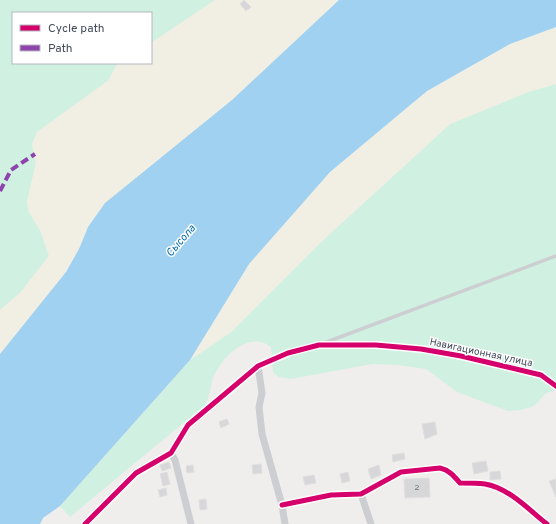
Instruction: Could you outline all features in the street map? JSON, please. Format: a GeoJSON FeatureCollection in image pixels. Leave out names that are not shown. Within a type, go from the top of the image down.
{"type":"FeatureCollection","features":[{"type":"Feature","properties":{"kind":"street","name":"Навигационная улица"},"geometry":{"type":"LineString","coordinates":[[171,453],[188,425],[258,366],[288,353],[319,345],[391,347],[461,356],[541,375],[556,386]]}},
{"type":"Feature","properties":{"kind":"street"},"geometry":{"type":"LineString","coordinates":[[258,366],[262,393],[259,407],[262,434],[282,505],[285,524]]}},
{"type":"Feature","properties":{"kind":"street"},"geometry":{"type":"LineString","coordinates":[[85,524],[136,473],[171,453],[175,460],[190,524]]}},
{"type":"Feature","properties":{"kind":"street"},"geometry":{"type":"LineString","coordinates":[[282,505],[331,495],[361,494],[402,472],[440,468],[446,469],[454,475],[460,483],[485,484],[510,494],[547,524]]}},
{"type":"Feature","properties":{"kind":"street"},"geometry":{"type":"LineString","coordinates":[[361,494],[371,524]]}},
{"type":"Feature","properties":{"kind":"lane"},"geometry":{"type":"LineString","coordinates":[[319,345],[556,256]]}},
{"type":"Feature","properties":{"kind":"green space"},"geometry":{"type":"Polygon","coordinates":[[[0,0],[215,0],[152,42],[152,12],[12,12],[12,64],[119,64],[116,66],[109,80],[37,133],[32,144],[36,163],[27,202],[29,212],[41,232],[49,256],[20,293],[0,310],[0,0]]]}},
{"type":"Feature","properties":{"kind":"green space"},"geometry":{"type":"Polygon","coordinates":[[[556,84],[556,390],[546,393],[534,406],[521,410],[508,411],[457,392],[426,369],[397,365],[372,364],[291,379],[279,377],[273,372],[271,347],[262,342],[244,344],[236,349],[221,364],[212,381],[209,396],[205,405],[70,517],[60,506],[190,360],[231,332],[321,242],[450,124],[528,92],[556,84]]]}},
{"type":"Feature","properties":{"kind":"sand"},"geometry":{"type":"Polygon","coordinates":[[[215,0],[339,0],[232,100],[105,203],[88,227],[79,249],[66,272],[0,354],[0,310],[20,293],[49,256],[41,232],[29,212],[27,202],[36,163],[32,144],[37,132],[109,80],[116,66],[119,64],[152,64],[152,42],[215,0]]]}},
{"type":"Feature","properties":{"kind":"sand"},"geometry":{"type":"Polygon","coordinates":[[[556,27],[556,84],[528,92],[450,124],[321,242],[231,332],[190,360],[249,264],[330,172],[427,91],[510,44],[556,27]]]}},
{"type":"Feature","properties":{"kind":"water","name":"Сысола"},"geometry":{"type":"Polygon","coordinates":[[[339,0],[556,0],[556,27],[510,44],[427,91],[330,172],[249,264],[190,360],[60,506],[43,518],[40,524],[0,524],[0,354],[66,272],[79,249],[88,227],[105,203],[232,100],[339,0]]]}},
{"type":"Feature","properties":{"kind":"building"},"geometry":{"type":"Polygon","coordinates":[[[244,0],[251,7],[246,11],[240,4],[244,0]]]}},
{"type":"Feature","properties":{"kind":"building"},"geometry":{"type":"Polygon","coordinates":[[[227,419],[229,424],[221,428],[219,422],[227,419]]]}},
{"type":"Feature","properties":{"kind":"building"},"geometry":{"type":"Polygon","coordinates":[[[435,422],[437,434],[425,439],[422,424],[435,422]]]}},
{"type":"Feature","properties":{"kind":"building"},"geometry":{"type":"Polygon","coordinates":[[[404,453],[405,459],[393,462],[392,455],[404,453]]]}},
{"type":"Feature","properties":{"kind":"building"},"geometry":{"type":"Polygon","coordinates":[[[486,461],[488,471],[474,474],[472,463],[486,461]]]}},
{"type":"Feature","properties":{"kind":"building"},"geometry":{"type":"Polygon","coordinates":[[[169,462],[171,468],[162,471],[160,465],[169,462]]]}},
{"type":"Feature","properties":{"kind":"building"},"geometry":{"type":"Polygon","coordinates":[[[261,464],[262,473],[253,474],[252,465],[261,464]]]}},
{"type":"Feature","properties":{"kind":"building"},"geometry":{"type":"Polygon","coordinates":[[[193,465],[194,472],[187,473],[186,466],[193,465]]]}},
{"type":"Feature","properties":{"kind":"building"},"geometry":{"type":"Polygon","coordinates":[[[379,465],[381,475],[371,479],[368,469],[379,465]]]}},
{"type":"Feature","properties":{"kind":"building"},"geometry":{"type":"Polygon","coordinates":[[[500,471],[501,479],[490,480],[490,472],[500,471]]]}},
{"type":"Feature","properties":{"kind":"building"},"geometry":{"type":"Polygon","coordinates":[[[167,472],[170,484],[163,486],[160,474],[167,472]]]}},
{"type":"Feature","properties":{"kind":"building"},"geometry":{"type":"Polygon","coordinates":[[[348,472],[350,481],[342,483],[340,474],[348,472]]]}},
{"type":"Feature","properties":{"kind":"building"},"geometry":{"type":"Polygon","coordinates":[[[314,475],[316,483],[305,485],[303,477],[314,475]]]}},
{"type":"Feature","properties":{"kind":"building"},"geometry":{"type":"Polygon","coordinates":[[[429,478],[430,497],[405,498],[404,479],[429,478]]]}},
{"type":"Feature","properties":{"kind":"building"},"geometry":{"type":"Polygon","coordinates":[[[556,479],[556,497],[549,481],[556,479]]]}},
{"type":"Feature","properties":{"kind":"building"},"geometry":{"type":"Polygon","coordinates":[[[166,488],[167,495],[160,497],[158,490],[166,488]]]}},
{"type":"Feature","properties":{"kind":"building"},"geometry":{"type":"Polygon","coordinates":[[[206,499],[207,509],[200,510],[199,500],[206,499]]]}},
{"type":"Feature","properties":{"kind":"marked path"},"geometry":{"type":"LineString","coordinates":[[0,191],[11,170],[35,154]]}},
{"type":"Feature","properties":{"kind":"cycle path"},"geometry":{"type":"LineString","coordinates":[[85,524],[136,473],[171,453],[188,425],[258,366],[288,353],[319,345],[376,345],[421,349],[461,356],[541,375],[556,386]]}},
{"type":"Feature","properties":{"kind":"cycle path"},"geometry":{"type":"LineString","coordinates":[[282,505],[331,495],[361,494],[401,472],[440,468],[449,472],[460,483],[485,484],[502,490],[518,500],[547,524]]}}]}
